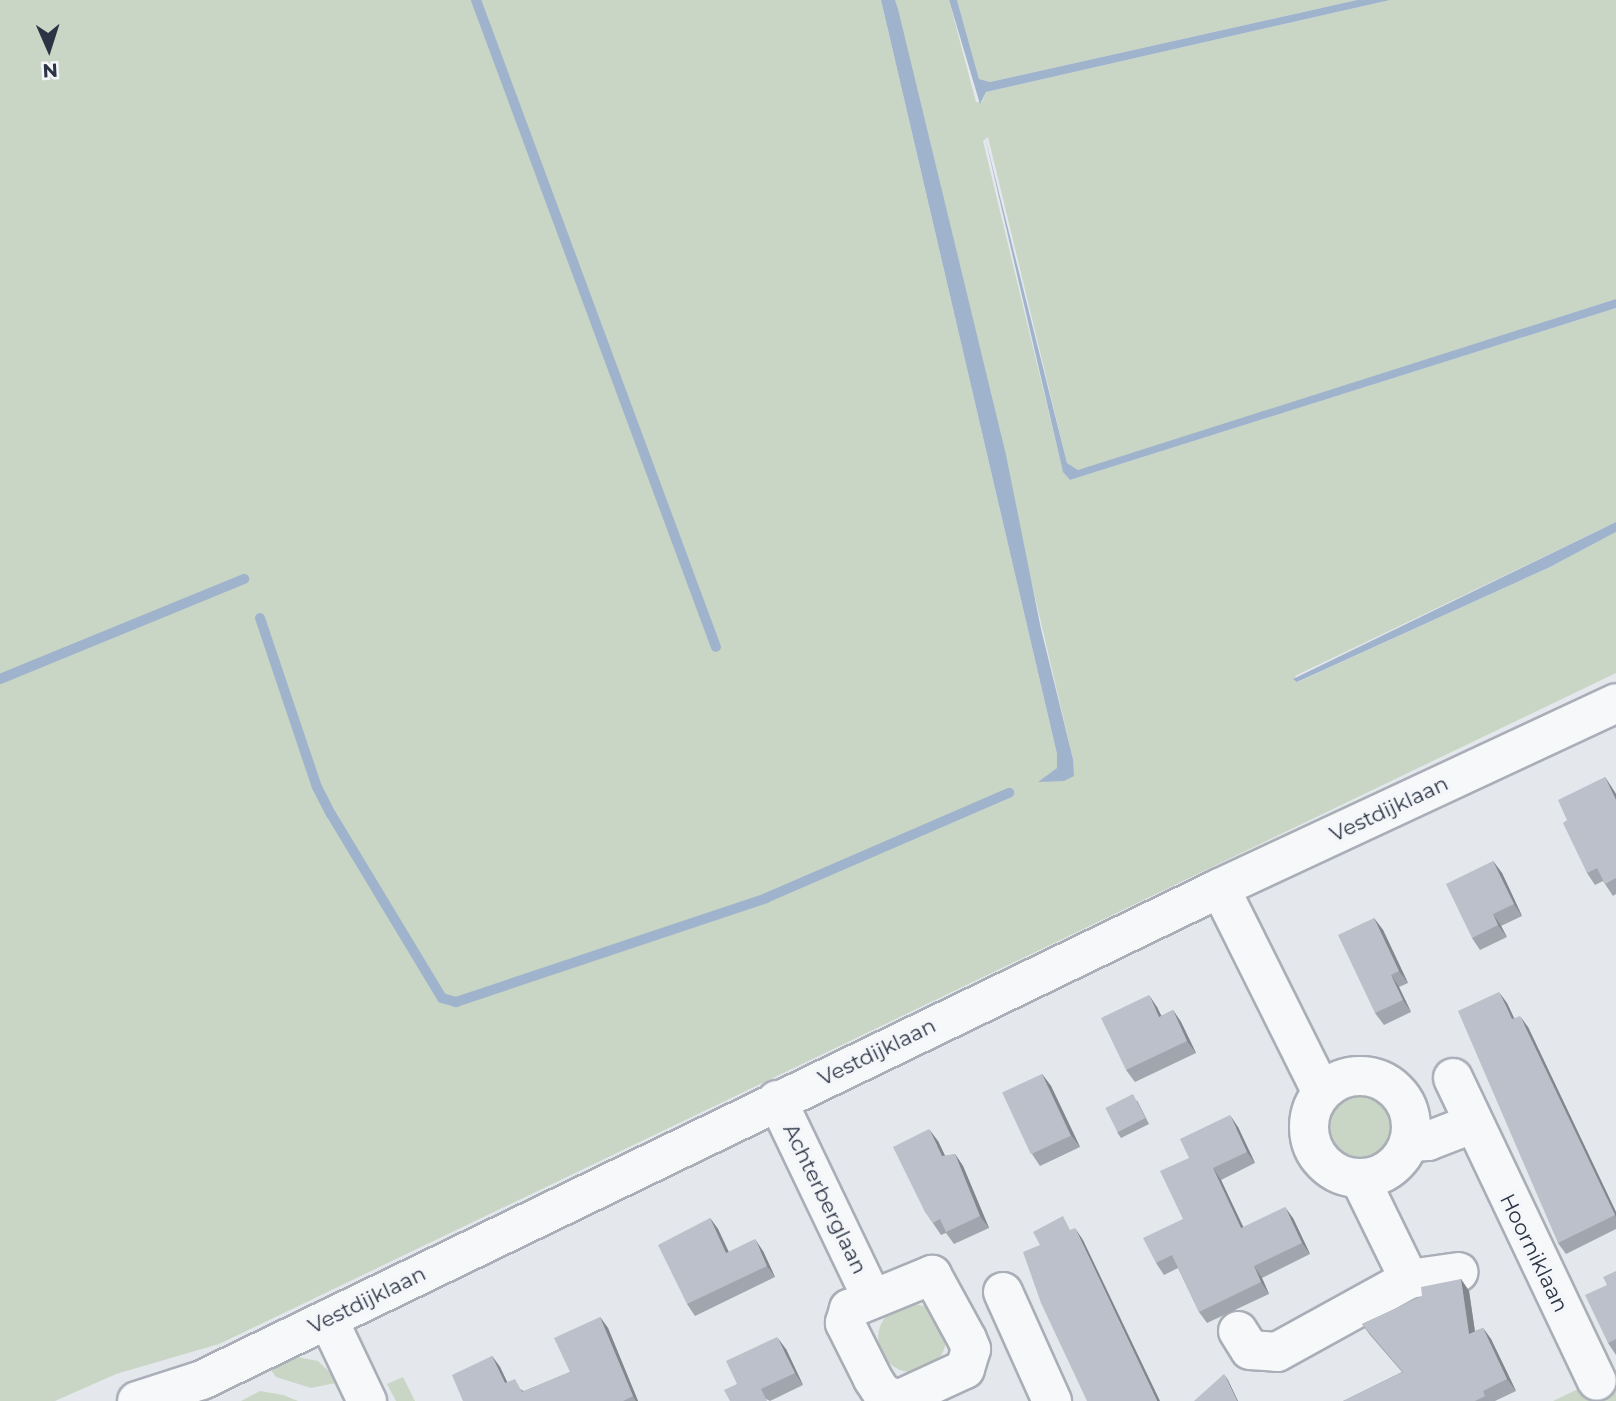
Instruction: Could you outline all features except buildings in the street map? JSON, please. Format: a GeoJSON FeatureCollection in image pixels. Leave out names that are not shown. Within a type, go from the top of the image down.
{"type":"FeatureCollection","features":[{"type":"Feature","properties":{"kind":"street","name":"Vestdijklaan"},"geometry":{"type":"LineString","coordinates":[[137,1401],[202,1380],[777,1100],[1220,888],[1616,703]]}},
{"type":"Feature","properties":{"kind":"street"},"geometry":{"type":"LineString","coordinates":[[1220,888],[1321,1091]]}},
{"type":"Feature","properties":{"kind":"street"},"geometry":{"type":"LineString","coordinates":[[1356,1075],[1385,1082],[1406,1103],[1411,1122],[1409,1142],[1391,1168],[1360,1179],[1340,1175],[1324,1164],[1312,1148],[1308,1128],[1311,1109],[1321,1091],[1337,1080],[1356,1075]]}},
{"type":"Feature","properties":{"kind":"street","name":"Hoorniklaan"},"geometry":{"type":"LineString","coordinates":[[1453,1078],[1472,1124],[1597,1381]]}},
{"type":"Feature","properties":{"kind":"street","name":"Achterberglaan"},"geometry":{"type":"LineString","coordinates":[[777,1100],[872,1298]]}},
{"type":"Feature","properties":{"kind":"street"},"geometry":{"type":"LineString","coordinates":[[1409,1142],[1429,1141],[1472,1124]]}},
{"type":"Feature","properties":{"kind":"street"},"geometry":{"type":"LineString","coordinates":[[1360,1179],[1409,1279]]}},
{"type":"Feature","properties":{"kind":"street"},"geometry":{"type":"LineString","coordinates":[[1238,1331],[1250,1350],[1277,1352],[1409,1279],[1459,1272]]}},
{"type":"Feature","properties":{"kind":"street","name":"Achterberglaan"},"geometry":{"type":"LineString","coordinates":[[932,1275],[971,1349],[965,1369],[922,1396],[898,1400],[882,1393],[845,1323],[849,1309],[872,1298],[932,1275]]}},
{"type":"Feature","properties":{"kind":"street"},"geometry":{"type":"LineString","coordinates":[[1003,1292],[1052,1401]]}},
{"type":"Feature","properties":{"kind":"street"},"geometry":{"type":"LineString","coordinates":[[328,1319],[367,1401]]}},
{"type":"Feature","properties":{"kind":"street"},"geometry":{"type":"LineString","coordinates":[[971,1349],[1021,1332]]}},
{"type":"Feature","properties":{"kind":"green space"},"geometry":{"type":"Polygon","coordinates":[[[0,0],[881,0],[1057,754],[1057,768],[1042,784],[1073,759],[895,0],[949,0],[976,102],[982,102],[986,92],[1390,0],[1616,0],[1616,299],[1087,469],[1078,470],[1067,463],[988,137],[983,141],[1063,471],[1070,480],[1616,308],[1616,522],[1295,676],[1298,682],[1550,567],[1616,532],[1616,673],[219,1344],[116,1374],[55,1401],[0,1401],[0,0]]]}},
{"type":"Feature","properties":{"kind":"green space"},"geometry":{"type":"Polygon","coordinates":[[[957,0],[1357,0],[990,82],[979,79],[957,0]]]}},
{"type":"Feature","properties":{"kind":"green space"},"geometry":{"type":"Polygon","coordinates":[[[1350,1090],[1364,1090],[1378,1096],[1389,1107],[1395,1128],[1392,1143],[1384,1155],[1364,1166],[1350,1166],[1336,1160],[1325,1149],[1319,1135],[1319,1121],[1325,1107],[1336,1096],[1350,1090]]]}},
{"type":"Feature","properties":{"kind":"green space"},"geometry":{"type":"Polygon","coordinates":[[[919,1304],[940,1319],[946,1331],[944,1351],[936,1362],[919,1372],[905,1372],[888,1362],[880,1351],[878,1331],[888,1314],[899,1306],[919,1304]]]}},
{"type":"Feature","properties":{"kind":"green space"},"geometry":{"type":"Polygon","coordinates":[[[297,1357],[318,1361],[340,1382],[311,1388],[276,1377],[270,1369],[297,1357]]]}},
{"type":"Feature","properties":{"kind":"green space"},"geometry":{"type":"Polygon","coordinates":[[[1616,1371],[1616,1401],[1553,1401],[1616,1371]]]}},
{"type":"Feature","properties":{"kind":"green space"},"geometry":{"type":"Polygon","coordinates":[[[403,1377],[415,1401],[396,1401],[387,1384],[403,1377]]]}},
{"type":"Feature","properties":{"kind":"green space"},"geometry":{"type":"Polygon","coordinates":[[[260,1391],[283,1395],[298,1401],[241,1401],[260,1391]]]}},
{"type":"Feature","properties":{"kind":"water"},"geometry":{"type":"Polygon","coordinates":[[[881,0],[895,0],[898,9],[1006,455],[1041,629],[1073,759],[1074,776],[1064,781],[1038,782],[1057,768],[1057,754],[881,0]]]}},
{"type":"Feature","properties":{"kind":"water"},"geometry":{"type":"Polygon","coordinates":[[[949,0],[957,0],[979,79],[990,82],[1357,0],[1390,0],[986,92],[980,104],[949,0]]]}},
{"type":"Feature","properties":{"kind":"water"},"geometry":{"type":"Polygon","coordinates":[[[985,137],[1067,463],[1078,470],[1616,299],[1616,308],[1070,480],[1063,472],[985,137]]]}},
{"type":"Feature","properties":{"kind":"water"},"geometry":{"type":"Polygon","coordinates":[[[1616,522],[1616,532],[1550,567],[1297,682],[1293,679],[1616,522]]]}},
{"type":"Feature","properties":{"kind":"waterway"},"geometry":{"type":"LineString","coordinates":[[476,0],[716,647]]}},
{"type":"Feature","properties":{"kind":"waterway"},"geometry":{"type":"LineString","coordinates":[[0,679],[244,579]]}},
{"type":"Feature","properties":{"kind":"waterway"},"geometry":{"type":"LineString","coordinates":[[260,618],[317,787],[442,998],[456,1002],[766,898],[1009,793]]}}]}
